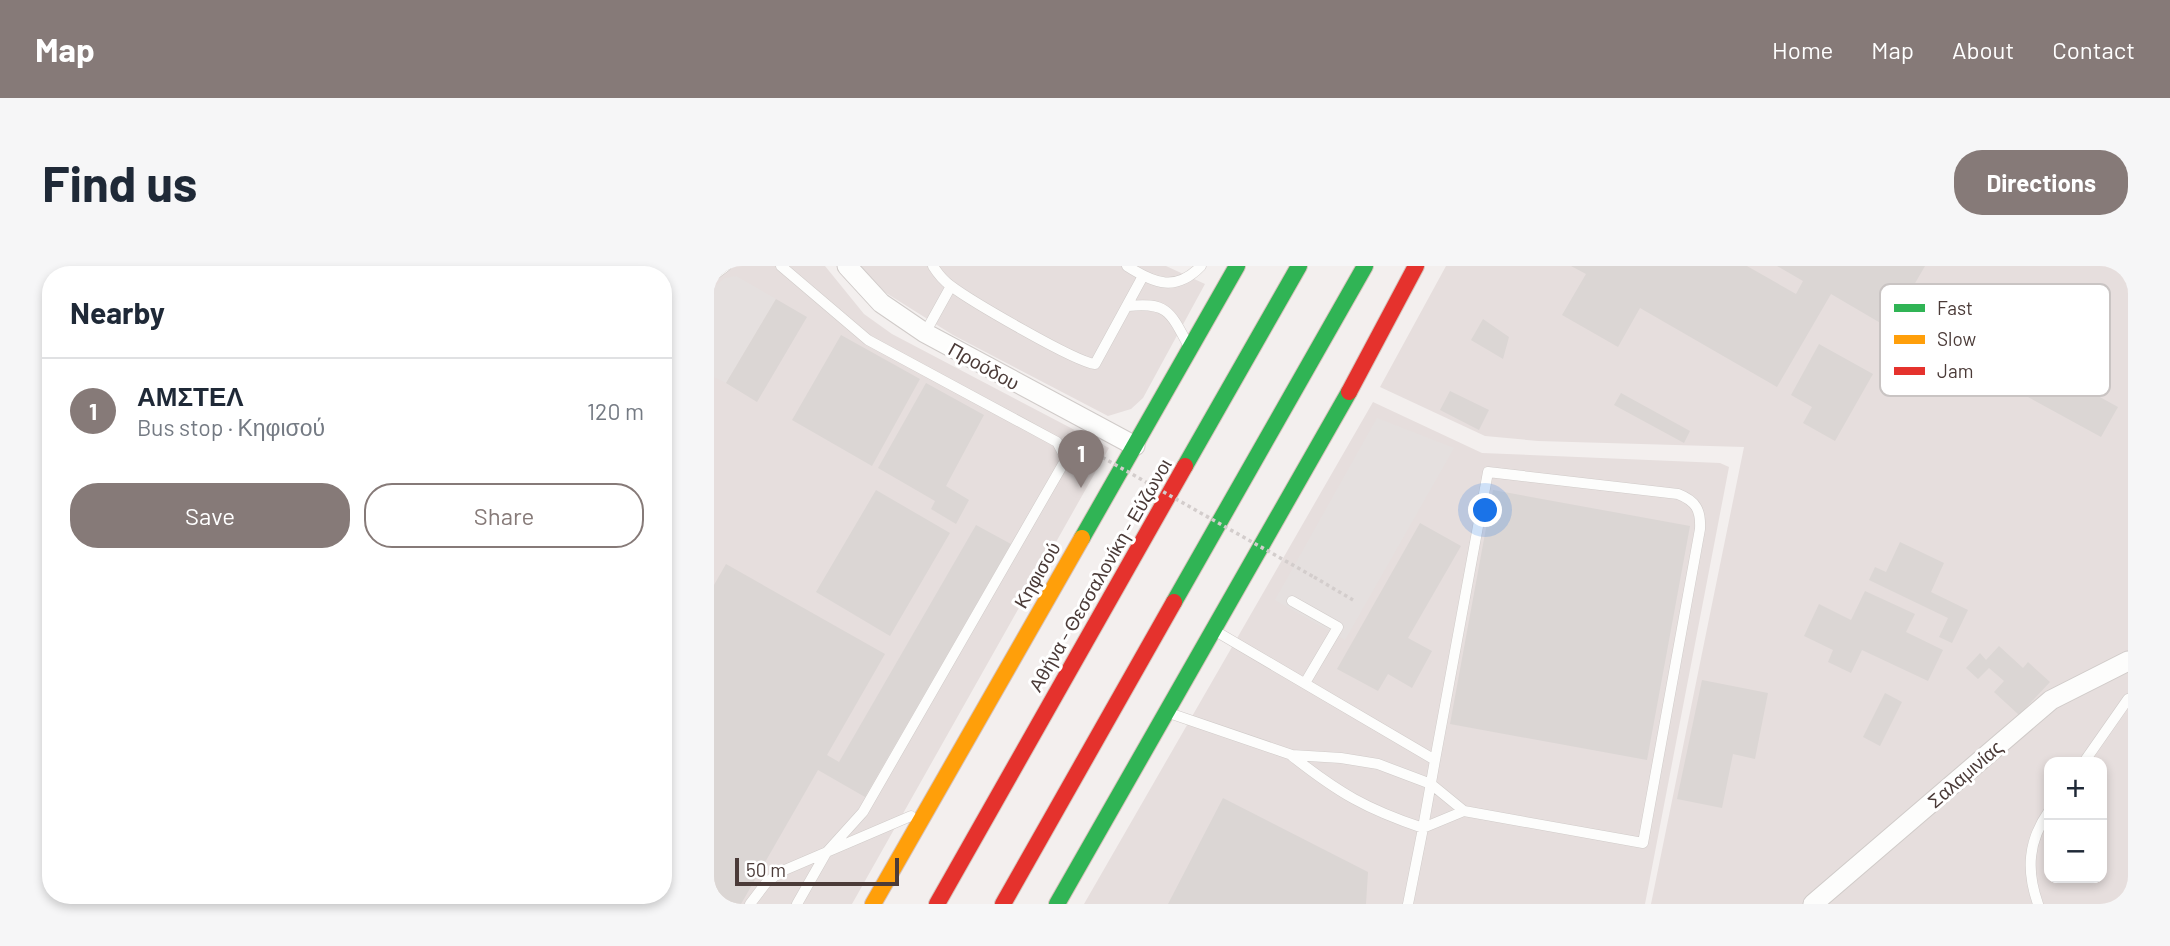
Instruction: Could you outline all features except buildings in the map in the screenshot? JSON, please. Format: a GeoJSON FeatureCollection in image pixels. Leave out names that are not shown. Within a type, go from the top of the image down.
{"type":"FeatureCollection","features":[{"type":"Feature","properties":{"kind":"main road","name":"Κηφισού"},"geometry":{"type":"LineString","coordinates":[[873,904],[1237,266]]}},
{"type":"Feature","properties":{"kind":"main road","name":"Αθήνα - Θεσσαλονίκη - Εύζωνοι"},"geometry":{"type":"LineString","coordinates":[[937,904],[1299,266]]}},
{"type":"Feature","properties":{"kind":"main road"},"geometry":{"type":"LineString","coordinates":[[1003,904],[1365,266]]}},
{"type":"Feature","properties":{"kind":"main road"},"geometry":{"type":"LineString","coordinates":[[1058,904],[1363,369],[1416,266]]}},
{"type":"Feature","properties":{"kind":"street","name":"Προόδου"},"geometry":{"type":"LineString","coordinates":[[847,266],[881,303],[925,333],[1135,446]]}},
{"type":"Feature","properties":{"kind":"street","name":"Σαλαμινίας"},"geometry":{"type":"LineString","coordinates":[[1813,904],[2051,700],[2128,661]]}},
{"type":"Feature","properties":{"kind":"lane"},"geometry":{"type":"LineString","coordinates":[[714,275],[726,266]]}},
{"type":"Feature","properties":{"kind":"lane"},"geometry":{"type":"LineString","coordinates":[[780,266],[868,340],[1057,442],[1066,459],[863,813],[826,853],[797,904]]}},
{"type":"Feature","properties":{"kind":"lane"},"geometry":{"type":"LineString","coordinates":[[933,266],[951,286],[1087,363],[1095,364],[1143,276]]}},
{"type":"Feature","properties":{"kind":"lane"},"geometry":{"type":"LineString","coordinates":[[1127,266],[1143,276],[1167,283],[1184,282],[1201,266]]}},
{"type":"Feature","properties":{"kind":"lane"},"geometry":{"type":"LineString","coordinates":[[1138,266],[1143,276]]}},
{"type":"Feature","properties":{"kind":"lane"},"geometry":{"type":"LineString","coordinates":[[925,333],[951,286]]}},
{"type":"Feature","properties":{"kind":"lane"},"geometry":{"type":"LineString","coordinates":[[1128,306],[1150,303],[1168,310],[1190,349]]}},
{"type":"Feature","properties":{"kind":"lane"},"geometry":{"type":"LineString","coordinates":[[1167,712],[1292,755],[1342,758],[1378,764],[1431,785],[1464,811],[1643,843],[1700,529],[1698,507],[1690,499],[1678,494],[1488,472],[1431,785],[1408,904]]}},
{"type":"Feature","properties":{"kind":"lane"},"geometry":{"type":"LineString","coordinates":[[1292,601],[1338,627],[1305,683]]}},
{"type":"Feature","properties":{"kind":"lane"},"geometry":{"type":"LineString","coordinates":[[1213,631],[1435,760]]}},
{"type":"Feature","properties":{"kind":"lane"},"geometry":{"type":"LineString","coordinates":[[2087,757],[2128,699]]}},
{"type":"Feature","properties":{"kind":"lane"},"geometry":{"type":"LineString","coordinates":[[1292,755],[1332,787],[1374,812],[1423,828],[1464,811]]}},
{"type":"Feature","properties":{"kind":"lane"},"geometry":{"type":"LineString","coordinates":[[750,904],[766,883],[780,872],[901,822],[931,802]]}},
{"type":"Feature","properties":{"kind":"lane"},"geometry":{"type":"LineString","coordinates":[[2038,904],[2031,883],[2031,852],[2038,827],[2044,818]]}},
{"type":"Feature","properties":{"kind":"path"},"geometry":{"type":"LineString","coordinates":[[1084,447],[1353,600]]}},
{"type":"Feature","properties":{"kind":"shaded area"},"geometry":{"type":"Polygon","coordinates":[[[714,266],[825,266],[864,314],[892,334],[1109,448],[852,904],[714,904],[714,266]]]}},
{"type":"Feature","properties":{"kind":"shaded area"},"geometry":{"type":"Polygon","coordinates":[[[860,266],[1166,266],[1205,284],[1143,398],[1131,409],[1108,416],[953,335],[886,293],[860,266]]]}},
{"type":"Feature","properties":{"kind":"shaded area"},"geometry":{"type":"Polygon","coordinates":[[[1446,266],[2128,266],[2128,904],[1651,904],[1744,447],[1538,441],[1485,436],[1380,387],[1446,266]]]}},
{"type":"Feature","properties":{"kind":"shaded area"},"geometry":{"type":"Polygon","coordinates":[[[736,276],[776,299],[726,383],[714,377],[714,287],[725,278],[736,276]]]}},
{"type":"Feature","properties":{"kind":"shaded area"},"geometry":{"type":"Polygon","coordinates":[[[1373,402],[1482,453],[1720,463],[1729,467],[1645,904],[1084,904],[1373,402]]]}},
{"type":"Feature","properties":{"kind":"shaded area"},"geometry":{"type":"Polygon","coordinates":[[[1377,418],[1454,448],[1345,640],[1275,600],[1377,418]]]}},
{"type":"Feature","properties":{"kind":"traffic: fast"},"geometry":{"type":"LineString","coordinates":[[1082,538],[1237,266]]}},
{"type":"Feature","properties":{"kind":"traffic: fast"},"geometry":{"type":"LineString","coordinates":[[1185,466],[1299,266]]}},
{"type":"Feature","properties":{"kind":"traffic: fast"},"geometry":{"type":"LineString","coordinates":[[1174,602],[1365,266]]}},
{"type":"Feature","properties":{"kind":"traffic: fast"},"geometry":{"type":"LineString","coordinates":[[1057,904],[1349,392]]}},
{"type":"Feature","properties":{"kind":"traffic: slow"},"geometry":{"type":"LineString","coordinates":[[873,904],[1082,538]]}},
{"type":"Feature","properties":{"kind":"traffic: jam"},"geometry":{"type":"LineString","coordinates":[[1349,392],[1416,266]]}},
{"type":"Feature","properties":{"kind":"traffic: jam"},"geometry":{"type":"LineString","coordinates":[[937,904],[1185,466]]}},
{"type":"Feature","properties":{"kind":"traffic: jam"},"geometry":{"type":"LineString","coordinates":[[1003,904],[1174,602]]}},
{"type":"Feature","properties":{"kind":"place","name":"ΑΜΣΤΕΛ"},"geometry":{"type":"Point","coordinates":[1081,488]}}]}
